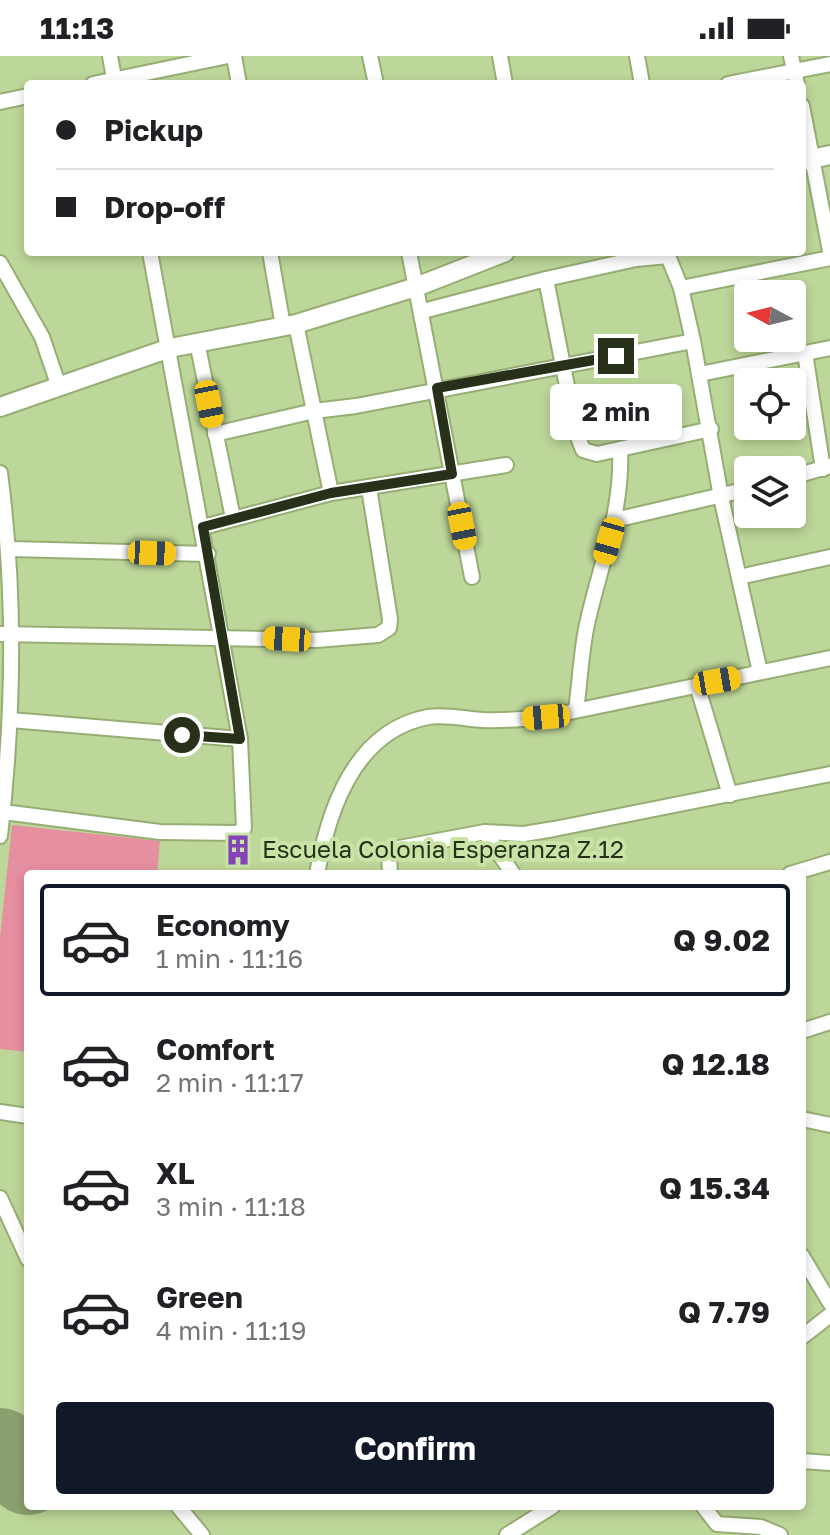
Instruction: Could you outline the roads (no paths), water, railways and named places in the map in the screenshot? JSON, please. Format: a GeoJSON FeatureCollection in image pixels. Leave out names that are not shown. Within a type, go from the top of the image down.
{"type":"FeatureCollection","features":[{"type":"Feature","properties":{"kind":"street"},"geometry":{"type":"LineString","coordinates":[[110,56],[115,80]]}},
{"type":"Feature","properties":{"kind":"street"},"geometry":{"type":"LineString","coordinates":[[124,80],[231,56],[238,80]]}},
{"type":"Feature","properties":{"kind":"street"},"geometry":{"type":"LineString","coordinates":[[370,56],[375,80]]}},
{"type":"Feature","properties":{"kind":"street"},"geometry":{"type":"LineString","coordinates":[[500,56],[504,80]]}},
{"type":"Feature","properties":{"kind":"street"},"geometry":{"type":"LineString","coordinates":[[637,56],[641,80]]}},
{"type":"Feature","properties":{"kind":"street"},"geometry":{"type":"LineString","coordinates":[[747,80],[830,64]]}},
{"type":"Feature","properties":{"kind":"street"},"geometry":{"type":"LineString","coordinates":[[0,102],[24,97]]}},
{"type":"Feature","properties":{"kind":"street"},"geometry":{"type":"LineString","coordinates":[[806,122],[830,251]]}},
{"type":"Feature","properties":{"kind":"street"},"geometry":{"type":"LineString","coordinates":[[3,812],[160,832],[242,832],[244,828],[240,739],[151,256]]}},
{"type":"Feature","properties":{"kind":"street"},"geometry":{"type":"LineString","coordinates":[[271,256],[314,411],[331,493]]}},
{"type":"Feature","properties":{"kind":"street"},"geometry":{"type":"LineString","coordinates":[[410,256],[423,311],[472,577]]}},
{"type":"Feature","properties":{"kind":"street"},"geometry":{"type":"LineString","coordinates":[[0,407],[58,384],[170,348],[289,325],[416,287],[495,256]]}},
{"type":"Feature","properties":{"kind":"street"},"geometry":{"type":"LineString","coordinates":[[423,311],[546,279],[665,256],[670,259],[681,288],[693,341],[721,497],[760,672]]}},
{"type":"Feature","properties":{"kind":"street"},"geometry":{"type":"LineString","coordinates":[[681,288],[830,258]]}},
{"type":"Feature","properties":{"kind":"street"},"geometry":{"type":"LineString","coordinates":[[0,263],[42,337],[58,384]]}},
{"type":"Feature","properties":{"kind":"street"},"geometry":{"type":"LineString","coordinates":[[546,279],[576,432],[583,450],[597,454],[711,429]]}},
{"type":"Feature","properties":{"kind":"street"},"geometry":{"type":"LineString","coordinates":[[215,434],[314,411],[356,406],[693,341]]}},
{"type":"Feature","properties":{"kind":"street"},"geometry":{"type":"LineString","coordinates":[[197,342],[233,518]]}},
{"type":"Feature","properties":{"kind":"street"},"geometry":{"type":"LineString","coordinates":[[700,374],[830,348]]}},
{"type":"Feature","properties":{"kind":"street"},"geometry":{"type":"LineString","coordinates":[[805,353],[826,467],[806,473]]}},
{"type":"Feature","properties":{"kind":"street"},"geometry":{"type":"LineString","coordinates":[[576,710],[586,627],[615,520],[622,477],[620,449]]}},
{"type":"Feature","properties":{"kind":"street"},"geometry":{"type":"LineString","coordinates":[[203,527],[331,493],[506,465]]}},
{"type":"Feature","properties":{"kind":"street"},"geometry":{"type":"LineString","coordinates":[[0,473],[10,549],[0,836]]}},
{"type":"Feature","properties":{"kind":"street"},"geometry":{"type":"LineString","coordinates":[[6,633],[162,639],[316,640],[385,632],[390,619],[387,590],[369,488]]}},
{"type":"Feature","properties":{"kind":"street"},"geometry":{"type":"LineString","coordinates":[[615,520],[734,493]]}},
{"type":"Feature","properties":{"kind":"street"},"geometry":{"type":"LineString","coordinates":[[10,549],[208,554]]}},
{"type":"Feature","properties":{"kind":"street"},"geometry":{"type":"LineString","coordinates":[[739,577],[830,557]]}},
{"type":"Feature","properties":{"kind":"street"},"geometry":{"type":"LineString","coordinates":[[318,870],[331,810],[345,780],[386,735],[428,717],[497,720],[576,710],[830,658]]}},
{"type":"Feature","properties":{"kind":"street"},"geometry":{"type":"LineString","coordinates":[[697,685],[730,795]]}},
{"type":"Feature","properties":{"kind":"street"},"geometry":{"type":"LineString","coordinates":[[6,727],[240,739]]}},
{"type":"Feature","properties":{"kind":"street"},"geometry":{"type":"LineString","coordinates":[[390,870],[389,855],[394,849],[485,832],[533,833],[830,774]]}},
{"type":"Feature","properties":{"kind":"street"},"geometry":{"type":"LineString","coordinates":[[485,832],[510,870]]}},
{"type":"Feature","properties":{"kind":"street"},"geometry":{"type":"LineString","coordinates":[[803,870],[830,862]]}},
{"type":"Feature","properties":{"kind":"street"},"geometry":{"type":"LineString","coordinates":[[806,1030],[830,1022]]}},
{"type":"Feature","properties":{"kind":"street"},"geometry":{"type":"LineString","coordinates":[[0,1112],[24,1115]]}},
{"type":"Feature","properties":{"kind":"street"},"geometry":{"type":"LineString","coordinates":[[806,1120],[830,1125]]}},
{"type":"Feature","properties":{"kind":"street"},"geometry":{"type":"LineString","coordinates":[[0,1198],[24,1250]]}},
{"type":"Feature","properties":{"kind":"street"},"geometry":{"type":"LineString","coordinates":[[806,1263],[830,1303]]}},
{"type":"Feature","properties":{"kind":"street"},"geometry":{"type":"LineString","coordinates":[[806,1334],[830,1315]]}},
{"type":"Feature","properties":{"kind":"street"},"geometry":{"type":"LineString","coordinates":[[806,1461],[830,1463]]}},
{"type":"Feature","properties":{"kind":"street"},"geometry":{"type":"LineString","coordinates":[[181,1510],[202,1535]]}},
{"type":"Feature","properties":{"kind":"street"},"geometry":{"type":"LineString","coordinates":[[507,1535],[547,1510]]}},
{"type":"Feature","properties":{"kind":"street"},"geometry":{"type":"LineString","coordinates":[[706,1510],[717,1524],[761,1527],[780,1535]]}},
{"type":"Feature","properties":{"kind":"place","name":"Escuela Colonia Esperanza Z.12"},"geometry":{"type":"Point","coordinates":[238,850]}}]}
